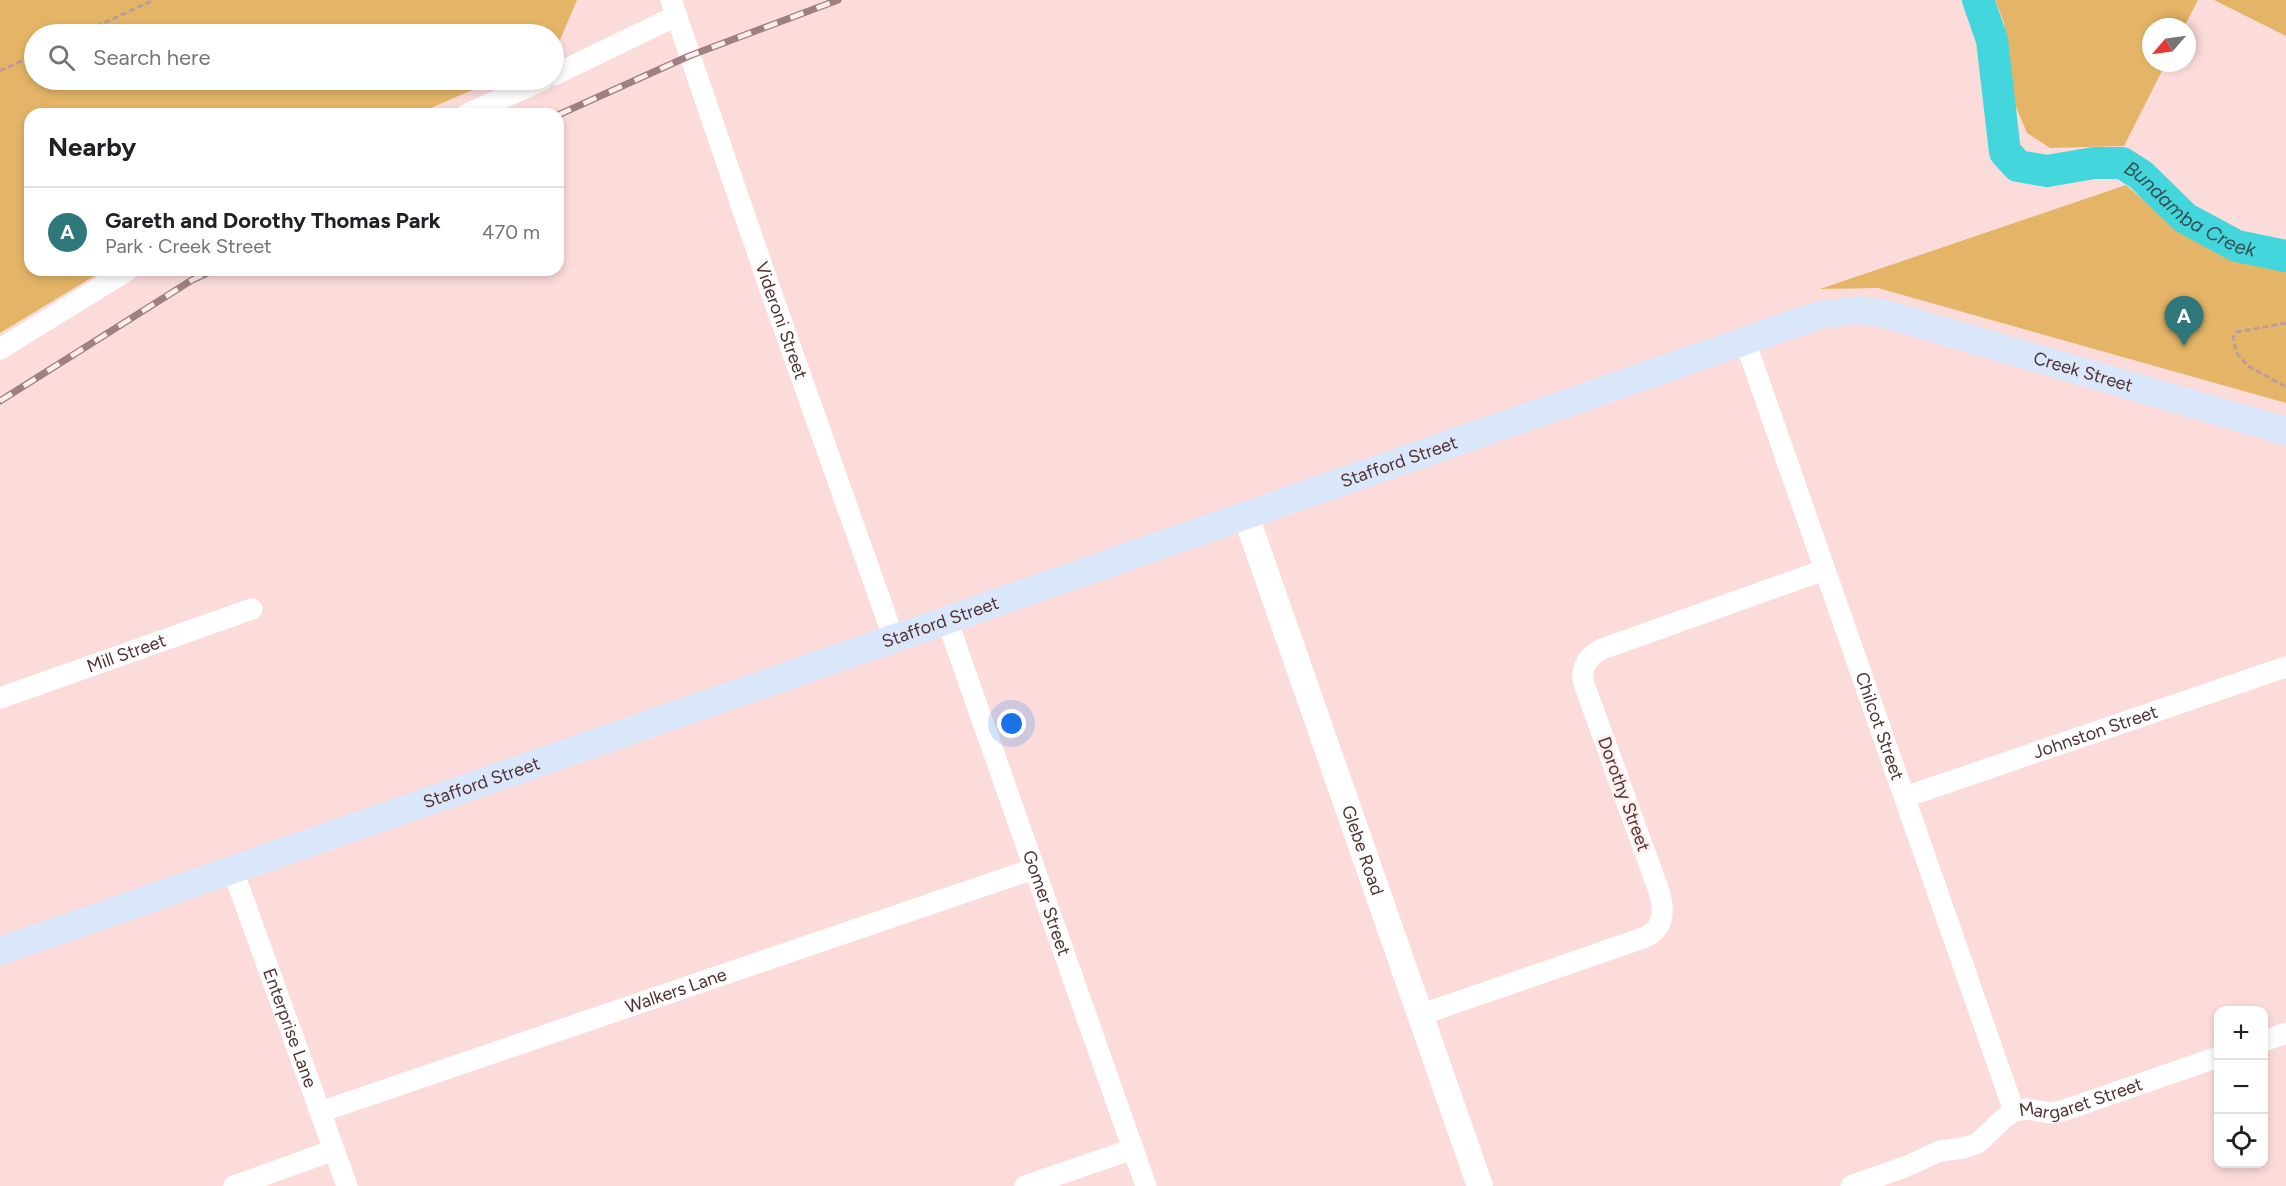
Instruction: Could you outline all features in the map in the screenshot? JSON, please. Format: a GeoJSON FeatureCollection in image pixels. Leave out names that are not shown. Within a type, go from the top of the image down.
{"type":"FeatureCollection","features":[{"type":"Feature","properties":{"kind":"main road","name":"Stafford Street"},"geometry":{"type":"LineString","coordinates":[[0,951],[1745,341],[1829,313],[1856,310],[1882,313]]}},
{"type":"Feature","properties":{"kind":"main road","name":"Creek Street"},"geometry":{"type":"LineString","coordinates":[[1882,313],[2286,431]]}},
{"type":"Feature","properties":{"kind":"street"},"geometry":{"type":"LineString","coordinates":[[564,69],[674,8]]}},
{"type":"Feature","properties":{"kind":"street","name":"Videroni Street"},"geometry":{"type":"LineString","coordinates":[[674,8],[894,639]]}},
{"type":"Feature","properties":{"kind":"street"},"geometry":{"type":"LineString","coordinates":[[480,108],[521,90]]}},
{"type":"Feature","properties":{"kind":"street"},"geometry":{"type":"LineString","coordinates":[[0,349],[118,276]]}},
{"type":"Feature","properties":{"kind":"street","name":"Chilcot Street"},"geometry":{"type":"LineString","coordinates":[[1745,341],[2014,1111]]}},
{"type":"Feature","properties":{"kind":"street","name":"Glebe Road"},"geometry":{"type":"LineString","coordinates":[[1246,516],[1480,1186]]}},
{"type":"Feature","properties":{"kind":"street","name":"Dorothy Street"},"geometry":{"type":"LineString","coordinates":[[1420,1016],[1643,938],[1656,930],[1663,920],[1664,913],[1660,894],[1584,684],[1583,672],[1586,662],[1602,649],[1824,570]]}},
{"type":"Feature","properties":{"kind":"street","name":"Mill Street"},"geometry":{"type":"LineString","coordinates":[[0,698],[252,609]]}},
{"type":"Feature","properties":{"kind":"street","name":"Gomer Street"},"geometry":{"type":"LineString","coordinates":[[947,620],[1146,1186]]}},
{"type":"Feature","properties":{"kind":"street","name":"Johnston Street"},"geometry":{"type":"LineString","coordinates":[[1905,797],[2286,667]]}},
{"type":"Feature","properties":{"kind":"street","name":"Enterprise Lane"},"geometry":{"type":"LineString","coordinates":[[232,868],[347,1186]]}},
{"type":"Feature","properties":{"kind":"street","name":"Walkers Lane"},"geometry":{"type":"LineString","coordinates":[[320,1112],[1034,869]]}},
{"type":"Feature","properties":{"kind":"street"},"geometry":{"type":"LineString","coordinates":[[2268,1040],[2286,1033]]}},
{"type":"Feature","properties":{"kind":"street","name":"Margaret Street"},"geometry":{"type":"LineString","coordinates":[[1851,1186],[1907,1166],[1940,1151],[1971,1146],[1985,1139],[2003,1119],[2014,1111],[2051,1113],[2065,1110],[2214,1058]]}},
{"type":"Feature","properties":{"kind":"street"},"geometry":{"type":"LineString","coordinates":[[1025,1186],[1133,1149]]}},
{"type":"Feature","properties":{"kind":"street"},"geometry":{"type":"LineString","coordinates":[[234,1186],[334,1150]]}},
{"type":"Feature","properties":{"kind":"path"},"geometry":{"type":"LineString","coordinates":[[102,24],[154,0]]}},
{"type":"Feature","properties":{"kind":"path"},"geometry":{"type":"LineString","coordinates":[[0,71],[24,60]]}},
{"type":"Feature","properties":{"kind":"path"},"geometry":{"type":"LineString","coordinates":[[2286,323],[2237,332],[2233,337],[2236,352],[2248,366],[2286,387]]}},
{"type":"Feature","properties":{"kind":"shaded area"},"geometry":{"type":"Polygon","coordinates":[[[0,0],[577,0],[564,31],[564,24],[24,24],[24,90],[472,90],[431,108],[24,108],[24,276],[94,276],[0,333],[0,0]]]}},
{"type":"Feature","properties":{"kind":"shaded area"},"geometry":{"type":"Polygon","coordinates":[[[1995,0],[2198,0],[2189,18],[2142,18],[2142,72],[2161,72],[2124,146],[2050,148],[2027,133],[2014,102],[2004,23],[1995,0]]]}},
{"type":"Feature","properties":{"kind":"shaded area"},"geometry":{"type":"Polygon","coordinates":[[[2214,0],[2286,0],[2286,36],[2214,0]]]}},
{"type":"Feature","properties":{"kind":"shaded area"},"geometry":{"type":"Polygon","coordinates":[[[2126,185],[2177,228],[2240,259],[2286,267],[2286,403],[1878,288],[1820,289],[2126,185]]]}},
{"type":"Feature","properties":{"kind":"waterway","name":"Bundamba Creek"},"geometry":{"type":"LineString","coordinates":[[1978,0],[1992,40],[2005,152],[2018,166],[2047,171],[2094,163],[2122,163],[2141,175],[2185,218],[2237,246],[2286,256]]}},
{"type":"Feature","properties":{"kind":"railway"},"geometry":{"type":"LineString","coordinates":[[564,112],[689,56],[838,0]]}},
{"type":"Feature","properties":{"kind":"railway"},"geometry":{"type":"LineString","coordinates":[[0,401],[201,276]]}},
{"type":"Feature","properties":{"kind":"place","name":"Gareth and Dorothy Thomas Park"},"geometry":{"type":"Point","coordinates":[2184,346]}}]}
